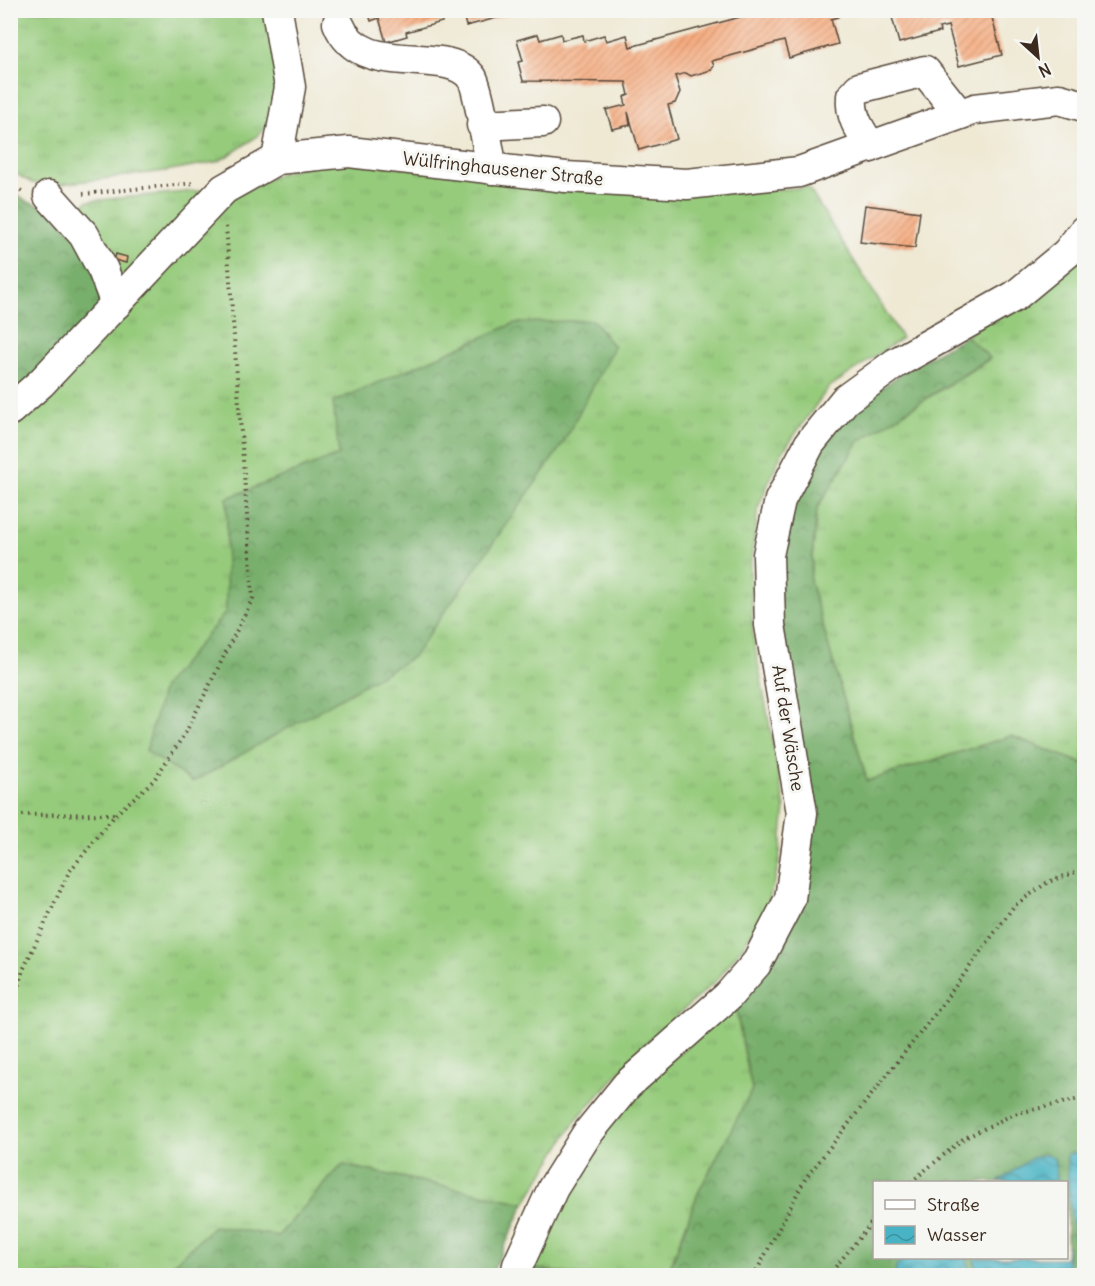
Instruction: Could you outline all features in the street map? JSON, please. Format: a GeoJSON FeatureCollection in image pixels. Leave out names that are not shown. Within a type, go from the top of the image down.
{"type":"FeatureCollection","features":[{"type":"Feature","properties":{"kind":"street"},"geometry":{"type":"LineString","coordinates":[[277,10],[290,87],[277,159]]}},
{"type":"Feature","properties":{"kind":"street"},"geometry":{"type":"LineString","coordinates":[[338,23],[344,38],[374,56],[456,65],[472,79],[492,169]]}},
{"type":"Feature","properties":{"kind":"street"},"geometry":{"type":"LineString","coordinates":[[871,147],[854,120],[851,108],[852,96],[860,88],[925,71],[952,102],[959,114]]}},
{"type":"Feature","properties":{"kind":"street","name":"Wülfringhausener Straße"},"geometry":{"type":"LineString","coordinates":[[10,410],[41,383],[116,304],[214,185],[277,159],[349,152],[566,177],[687,184],[799,172],[975,109],[1059,99],[1084,106]]}},
{"type":"Feature","properties":{"kind":"street"},"geometry":{"type":"LineString","coordinates":[[482,125],[543,122]]}},
{"type":"Feature","properties":{"kind":"street"},"geometry":{"type":"LineString","coordinates":[[49,196],[84,235],[103,270],[116,304]]}},
{"type":"Feature","properties":{"kind":"street","name":"Auf der Wäsche"},"geometry":{"type":"LineString","coordinates":[[516,1275],[518,1265],[553,1188],[587,1134],[627,1085],[728,996],[756,964],[790,899],[802,813],[792,740],[770,625],[768,555],[780,500],[810,443],[845,400],[896,363],[1015,296],[1066,253],[1084,231]]}},
{"type":"Feature","properties":{"kind":"path"},"geometry":{"type":"LineString","coordinates":[[10,1014],[23,970],[69,872],[116,813],[154,780],[186,732],[253,598],[214,185],[49,196]]}},
{"type":"Feature","properties":{"kind":"path"},"geometry":{"type":"LineString","coordinates":[[10,815],[116,813]]}},
{"type":"Feature","properties":{"kind":"path"},"geometry":{"type":"LineString","coordinates":[[754,1275],[805,1179],[935,1014],[1014,906],[1048,882],[1084,869]]}},
{"type":"Feature","properties":{"kind":"path"},"geometry":{"type":"LineString","coordinates":[[912,1181],[963,1139],[1014,1114],[1084,1098]]}},
{"type":"Feature","properties":{"kind":"path"},"geometry":{"type":"LineString","coordinates":[[828,1275],[873,1221]]}},
{"type":"Feature","properties":{"kind":"green space"},"geometry":{"type":"Polygon","coordinates":[[[11,11],[270,11],[281,70],[281,101],[268,126],[247,144],[216,162],[53,185],[32,183],[11,171],[11,11]]]}},
{"type":"Feature","properties":{"kind":"green space"},"geometry":{"type":"Polygon","coordinates":[[[324,161],[740,193],[808,187],[902,338],[828,388],[781,454],[758,508],[750,568],[753,636],[785,808],[779,863],[767,907],[743,946],[718,979],[645,1044],[576,1120],[525,1203],[342,1165],[278,1236],[214,1226],[171,1266],[172,1275],[11,1276],[11,424],[235,196],[281,173],[324,161]]]}},
{"type":"Feature","properties":{"kind":"green space"},"geometry":{"type":"Polygon","coordinates":[[[11,190],[28,202],[47,208],[77,238],[109,300],[11,402],[11,190]]]}},
{"type":"Feature","properties":{"kind":"green space"},"geometry":{"type":"Polygon","coordinates":[[[208,191],[119,289],[75,217],[79,206],[88,201],[208,191]]]}},
{"type":"Feature","properties":{"kind":"green space"},"geometry":{"type":"Polygon","coordinates":[[[1084,250],[1084,764],[1011,736],[867,781],[810,581],[817,508],[859,441],[990,359],[966,336],[1084,250]]]}},
{"type":"Feature","properties":{"kind":"green space"},"geometry":{"type":"Polygon","coordinates":[[[593,320],[614,347],[562,445],[413,657],[193,782],[146,751],[163,687],[226,612],[227,498],[339,455],[333,402],[515,323],[593,320]]]}},
{"type":"Feature","properties":{"kind":"green space"},"geometry":{"type":"Polygon","coordinates":[[[966,336],[990,358],[859,441],[817,508],[810,581],[867,781],[1011,736],[1084,764],[1084,1152],[1067,1155],[1068,1181],[1058,1181],[1054,1158],[1032,1158],[999,1181],[873,1181],[873,1259],[974,1259],[978,1275],[667,1276],[698,1193],[752,1090],[735,1005],[798,898],[780,624],[781,555],[802,473],[850,411],[905,371],[966,336]]]}},
{"type":"Feature","properties":{"kind":"green space"},"geometry":{"type":"Polygon","coordinates":[[[735,1005],[752,1090],[698,1193],[667,1275],[576,1275],[531,1268],[545,1223],[587,1152],[646,1082],[735,1005]]]}},
{"type":"Feature","properties":{"kind":"green space"},"geometry":{"type":"Polygon","coordinates":[[[342,1165],[525,1203],[491,1275],[172,1275],[171,1266],[214,1226],[278,1236],[342,1165]]]}},
{"type":"Feature","properties":{"kind":"green space"},"geometry":{"type":"Polygon","coordinates":[[[1068,1184],[1078,1275],[1068,1275],[1068,1259],[1068,1184]]]}},
{"type":"Feature","properties":{"kind":"green space"},"geometry":{"type":"Polygon","coordinates":[[[531,1268],[576,1275],[529,1276],[531,1268]]]}},
{"type":"Feature","properties":{"kind":"water"},"geometry":{"type":"Polygon","coordinates":[[[1084,1152],[1084,1275],[1078,1275],[1067,1154],[1084,1152]]]}},
{"type":"Feature","properties":{"kind":"water"},"geometry":{"type":"Polygon","coordinates":[[[1047,1154],[1054,1158],[1058,1181],[999,1181],[1032,1158],[1047,1154]]]}},
{"type":"Feature","properties":{"kind":"water"},"geometry":{"type":"Polygon","coordinates":[[[906,1259],[967,1259],[970,1275],[896,1275],[896,1266],[906,1259]]]}},
{"type":"Feature","properties":{"kind":"water"},"geometry":{"type":"Polygon","coordinates":[[[974,1259],[1067,1259],[1068,1275],[978,1275],[974,1259]]]}},
{"type":"Feature","properties":{"kind":"building"},"geometry":{"type":"Polygon","coordinates":[[[368,10],[442,10],[442,22],[406,32],[407,36],[386,42],[379,18],[371,21],[368,10]]]}},
{"type":"Feature","properties":{"kind":"building"},"geometry":{"type":"Polygon","coordinates":[[[462,10],[512,10],[512,14],[466,26],[462,10]]]}},
{"type":"Feature","properties":{"kind":"building"},"geometry":{"type":"Polygon","coordinates":[[[766,10],[836,10],[838,17],[831,19],[838,44],[789,58],[784,41],[712,61],[714,66],[711,70],[691,76],[686,73],[675,76],[680,92],[675,103],[668,105],[677,139],[639,150],[628,112],[630,125],[612,129],[606,110],[626,105],[624,97],[629,95],[626,82],[523,81],[518,62],[523,61],[517,40],[538,34],[540,40],[561,34],[562,40],[583,35],[584,41],[604,35],[606,41],[627,35],[630,47],[766,10]]]}},
{"type":"Feature","properties":{"kind":"building"},"geometry":{"type":"Polygon","coordinates":[[[890,10],[1017,11],[1001,16],[1000,11],[991,14],[1002,55],[959,66],[948,26],[939,28],[940,32],[899,43],[890,10]]]}},
{"type":"Feature","properties":{"kind":"building"},"geometry":{"type":"Polygon","coordinates":[[[865,205],[920,212],[915,248],[860,242],[865,205]]]}},
{"type":"Feature","properties":{"kind":"building"},"geometry":{"type":"Polygon","coordinates":[[[116,254],[127,257],[126,263],[114,260],[116,254]]]}}]}
